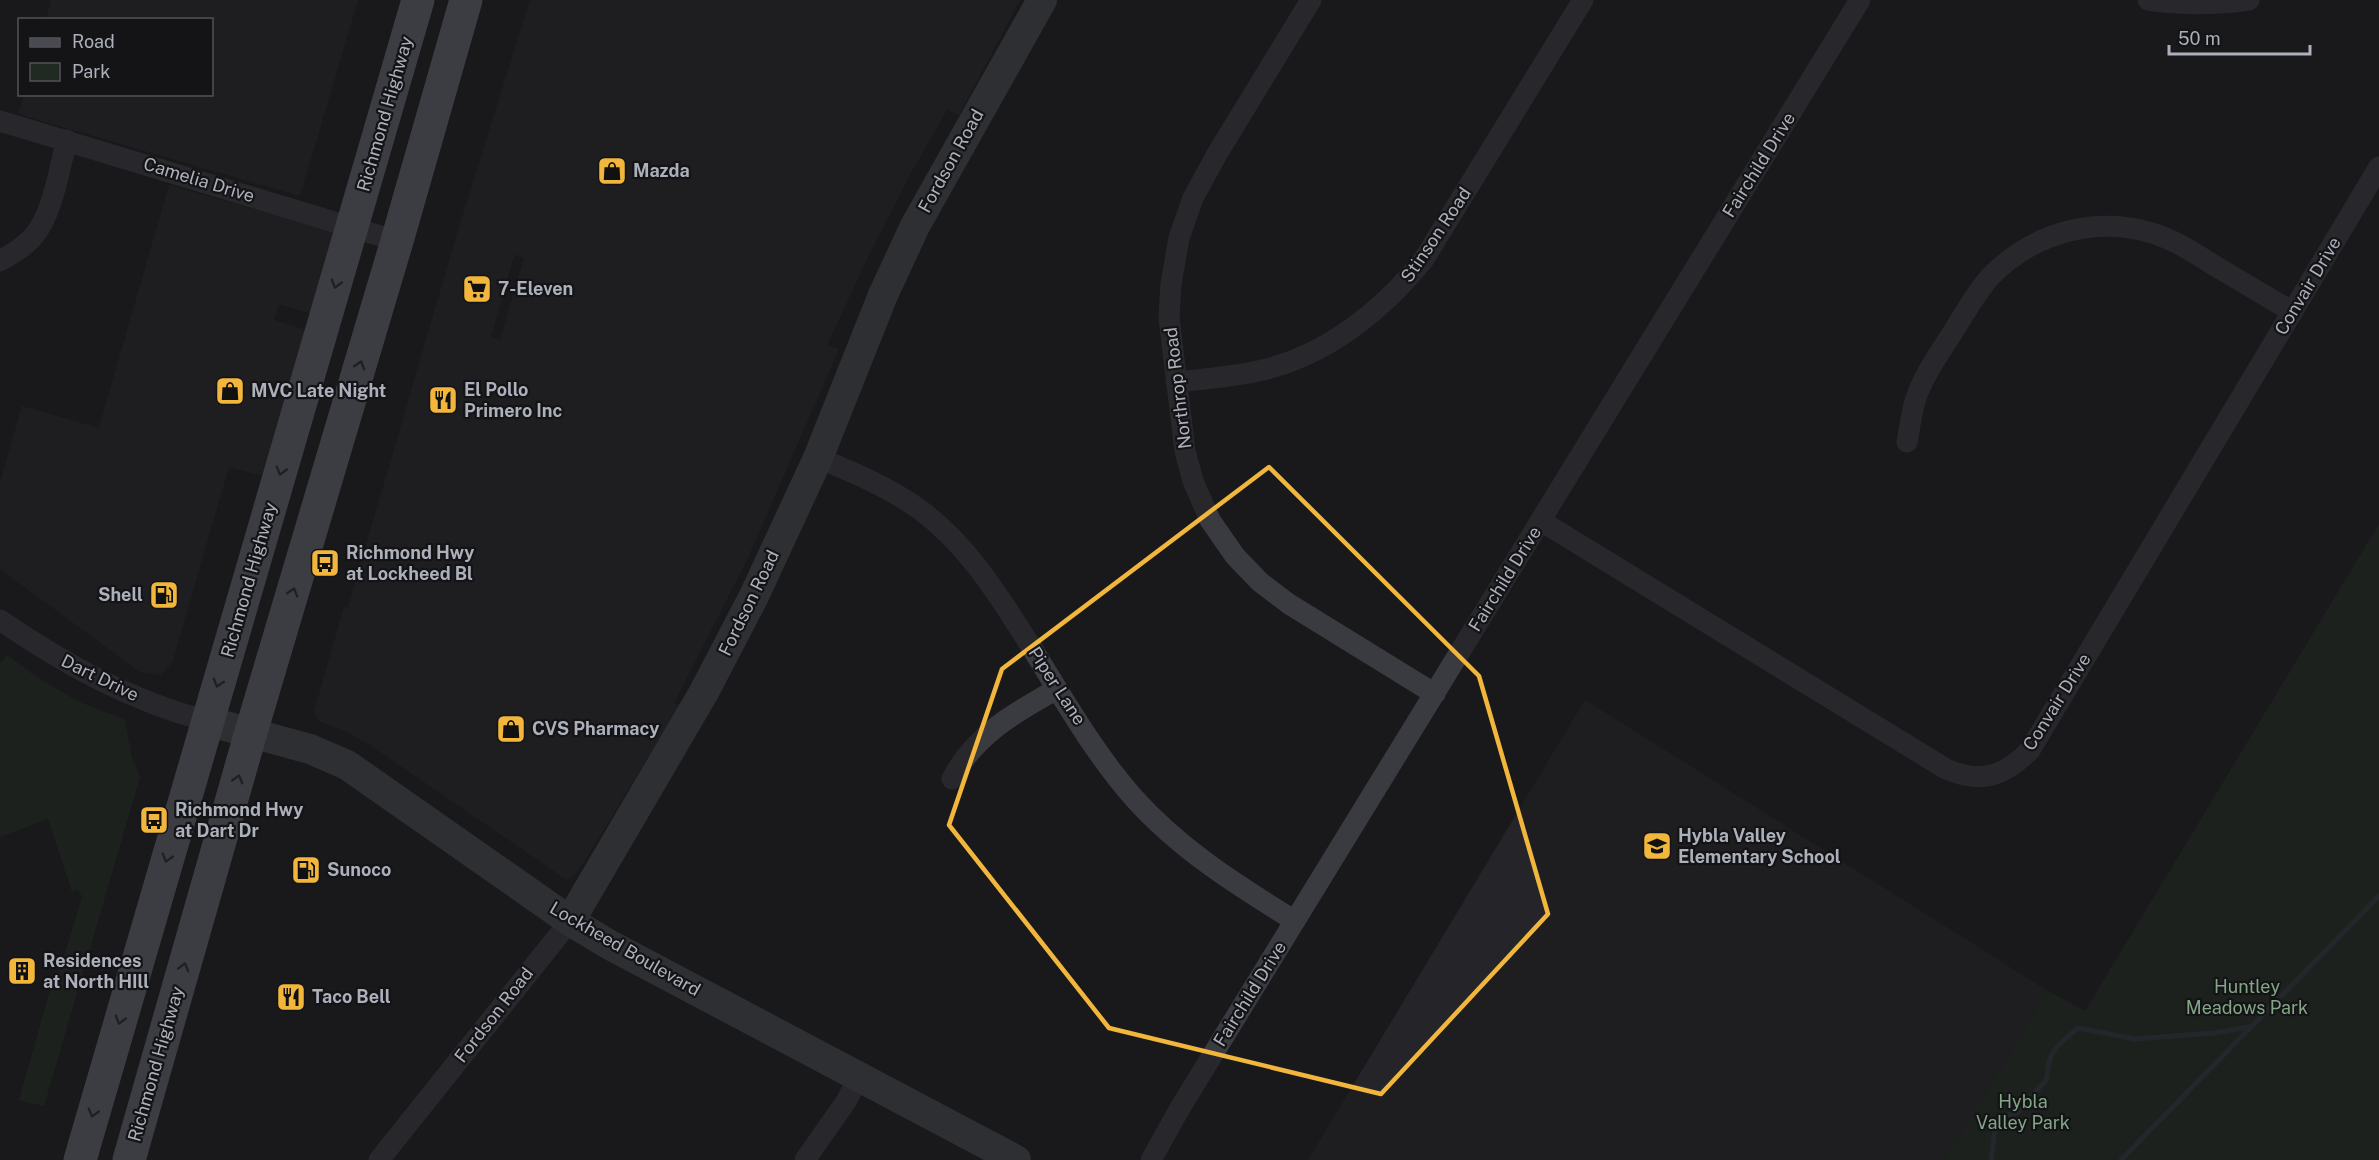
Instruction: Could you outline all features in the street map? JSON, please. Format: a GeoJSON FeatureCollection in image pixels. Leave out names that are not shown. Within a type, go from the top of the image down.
{"type":"FeatureCollection","features":[{"type":"Feature","properties":{"kind":"highway","name":"Richmond Highway"},"geometry":{"type":"LineString","coordinates":[[80,1160],[418,0]]}},
{"type":"Feature","properties":{"kind":"highway","name":"Richmond Highway"},"geometry":{"type":"LineString","coordinates":[[129,1160],[251,732],[398,241],[466,0]]}},
{"type":"Feature","properties":{"kind":"street","name":"Fordson Road"},"geometry":{"type":"LineString","coordinates":[[379,1160],[570,921],[717,670],[754,597],[818,458],[883,295],[915,226],[1042,0]]}},
{"type":"Feature","properties":{"kind":"street","name":"Northrop Road"},"geometry":{"type":"LineString","coordinates":[[1311,0],[1217,154],[1193,198],[1186,217],[1175,256],[1170,318],[1183,442],[1193,481],[1210,520],[1235,556],[1260,582],[1289,604],[1435,694]]}},
{"type":"Feature","properties":{"kind":"street","name":"Stinson Road"},"geometry":{"type":"LineString","coordinates":[[1176,382],[1258,372],[1291,360],[1328,343],[1356,326],[1382,306],[1424,259],[1583,0]]}},
{"type":"Feature","properties":{"kind":"street","name":"Fairchild Drive"},"geometry":{"type":"LineString","coordinates":[[1151,1160],[1180,1108],[1860,0]]}},
{"type":"Feature","properties":{"kind":"street"},"geometry":{"type":"LineString","coordinates":[[2148,0],[2191,4],[2222,4],[2249,0]]}},
{"type":"Feature","properties":{"kind":"street","name":"Camelia Drive"},"geometry":{"type":"LineString","coordinates":[[0,121],[398,241]]}},
{"type":"Feature","properties":{"kind":"street"},"geometry":{"type":"LineString","coordinates":[[0,261],[18,251],[34,236],[46,216],[67,140]]}},
{"type":"Feature","properties":{"kind":"street","name":"Convair Drive"},"geometry":{"type":"LineString","coordinates":[[1541,521],[1946,769],[1970,777],[1986,777],[2002,772],[2018,763],[2030,750],[2379,167]]}},
{"type":"Feature","properties":{"kind":"street"},"geometry":{"type":"LineString","coordinates":[[1907,442],[1916,399],[1928,372],[1967,310],[1991,276],[2014,256],[2046,238],[2075,229],[2095,226],[2131,228],[2156,234],[2178,243],[2293,312]]}},
{"type":"Feature","properties":{"kind":"street","name":"Piper Lane"},"geometry":{"type":"LineString","coordinates":[[818,458],[892,492],[920,510],[948,534],[993,586],[1112,772],[1154,819],[1223,876],[1295,921]]}},
{"type":"Feature","properties":{"kind":"street","name":"Dart Drive"},"geometry":{"type":"LineString","coordinates":[[0,620],[46,652],[109,686],[173,712],[207,721]]}},
{"type":"Feature","properties":{"kind":"street"},"geometry":{"type":"LineString","coordinates":[[952,779],[960,763],[991,730],[1057,689]]}},
{"type":"Feature","properties":{"kind":"street","name":"Lockheed Boulevard"},"geometry":{"type":"LineString","coordinates":[[207,721],[310,749],[346,765],[570,921],[608,944],[1016,1160]]}},
{"type":"Feature","properties":{"kind":"street"},"geometry":{"type":"LineString","coordinates":[[805,1160],[847,1100],[858,1078]]}},
{"type":"Feature","properties":{"kind":"highlighted area"},"geometry":{"type":"Polygon","coordinates":[[[1269,467],[1479,676],[1548,914],[1381,1094],[1109,1028],[949,825],[1002,669],[1269,467]]]}},
{"type":"Feature","properties":{"kind":"shaded area"},"geometry":{"type":"Polygon","coordinates":[[[51,0],[358,0],[300,196],[18,114],[24,96],[213,96],[213,18],[46,18],[51,0]]]}},
{"type":"Feature","properties":{"kind":"shaded area"},"geometry":{"type":"Polygon","coordinates":[[[530,0],[1020,0],[959,115],[947,110],[911,173],[867,259],[827,345],[839,349],[746,562],[674,703],[680,705],[584,862],[567,880],[370,745],[348,732],[319,721],[314,712],[344,607],[348,607],[456,237],[530,0]],[[508,253],[514,256],[491,337],[500,340],[524,258],[508,253]]]}},
{"type":"Feature","properties":{"kind":"shaded area"},"geometry":{"type":"Polygon","coordinates":[[[169,185],[337,233],[312,314],[279,304],[274,320],[307,330],[262,476],[229,467],[172,663],[160,675],[140,672],[0,569],[0,483],[22,406],[99,428],[169,185]]]}},
{"type":"Feature","properties":{"kind":"shaded area","name":"Hybla Valley Elementary School"},"geometry":{"type":"Polygon","coordinates":[[[1585,700],[2048,991],[1945,1160],[1308,1160],[1585,700]]]}},
{"type":"Feature","properties":{"kind":"green space","name":"Huntley Meadows Park"},"geometry":{"type":"Polygon","coordinates":[[[2379,524],[2379,1160],[1945,1160],[2048,991],[2085,1011],[2379,524]]]}},
{"type":"Feature","properties":{"kind":"green space"},"geometry":{"type":"Polygon","coordinates":[[[7,655],[35,676],[77,701],[125,720],[132,758],[140,777],[44,1106],[19,1100],[52,983],[56,983],[82,897],[78,889],[72,892],[48,819],[0,837],[0,664],[7,655]]]}},
{"type":"Feature","properties":{"kind":"waterway"},"geometry":{"type":"LineString","coordinates":[[2121,1160],[2379,896]]}},
{"type":"Feature","properties":{"kind":"waterway"},"geometry":{"type":"LineString","coordinates":[[1991,1160],[1996,1122],[2006,1115],[2017,1113],[2047,1079],[2049,1062],[2055,1049],[2078,1028],[2135,1039],[2214,1033],[2249,1027]]}},
{"type":"Feature","properties":{"kind":"place","name":"Mazda"},"geometry":{"type":"Point","coordinates":[612,171]}},
{"type":"Feature","properties":{"kind":"place","name":"7-Eleven"},"geometry":{"type":"Point","coordinates":[477,289]}},
{"type":"Feature","properties":{"kind":"place","name":"MVC Late Night"},"geometry":{"type":"Point","coordinates":[230,391]}},
{"type":"Feature","properties":{"kind":"place","name":"El Pollo Primero Inc"},"geometry":{"type":"Point","coordinates":[443,400]}},
{"type":"Feature","properties":{"kind":"place","name":"Richmond Hwy at Lockheed Bl"},"geometry":{"type":"Point","coordinates":[325,563]}},
{"type":"Feature","properties":{"kind":"place","name":"Shell"},"geometry":{"type":"Point","coordinates":[164,595]}},
{"type":"Feature","properties":{"kind":"place","name":"CVS Pharmacy"},"geometry":{"type":"Point","coordinates":[511,729]}},
{"type":"Feature","properties":{"kind":"place","name":"Richmond Hwy at Dart Dr"},"geometry":{"type":"Point","coordinates":[154,820]}},
{"type":"Feature","properties":{"kind":"place","name":"Hybla Valley Elementary School"},"geometry":{"type":"Point","coordinates":[1657,846]}},
{"type":"Feature","properties":{"kind":"place","name":"Sunoco"},"geometry":{"type":"Point","coordinates":[306,870]}},
{"type":"Feature","properties":{"kind":"place","name":"Residences at North HIll"},"geometry":{"type":"Point","coordinates":[22,971]}},
{"type":"Feature","properties":{"kind":"place","name":"Taco Bell"},"geometry":{"type":"Point","coordinates":[291,997]}},
{"type":"Feature","properties":{"kind":"park label","name":"Hybla Valley Park"},"geometry":{"type":"Point","coordinates":[2023,1112]}}]}
